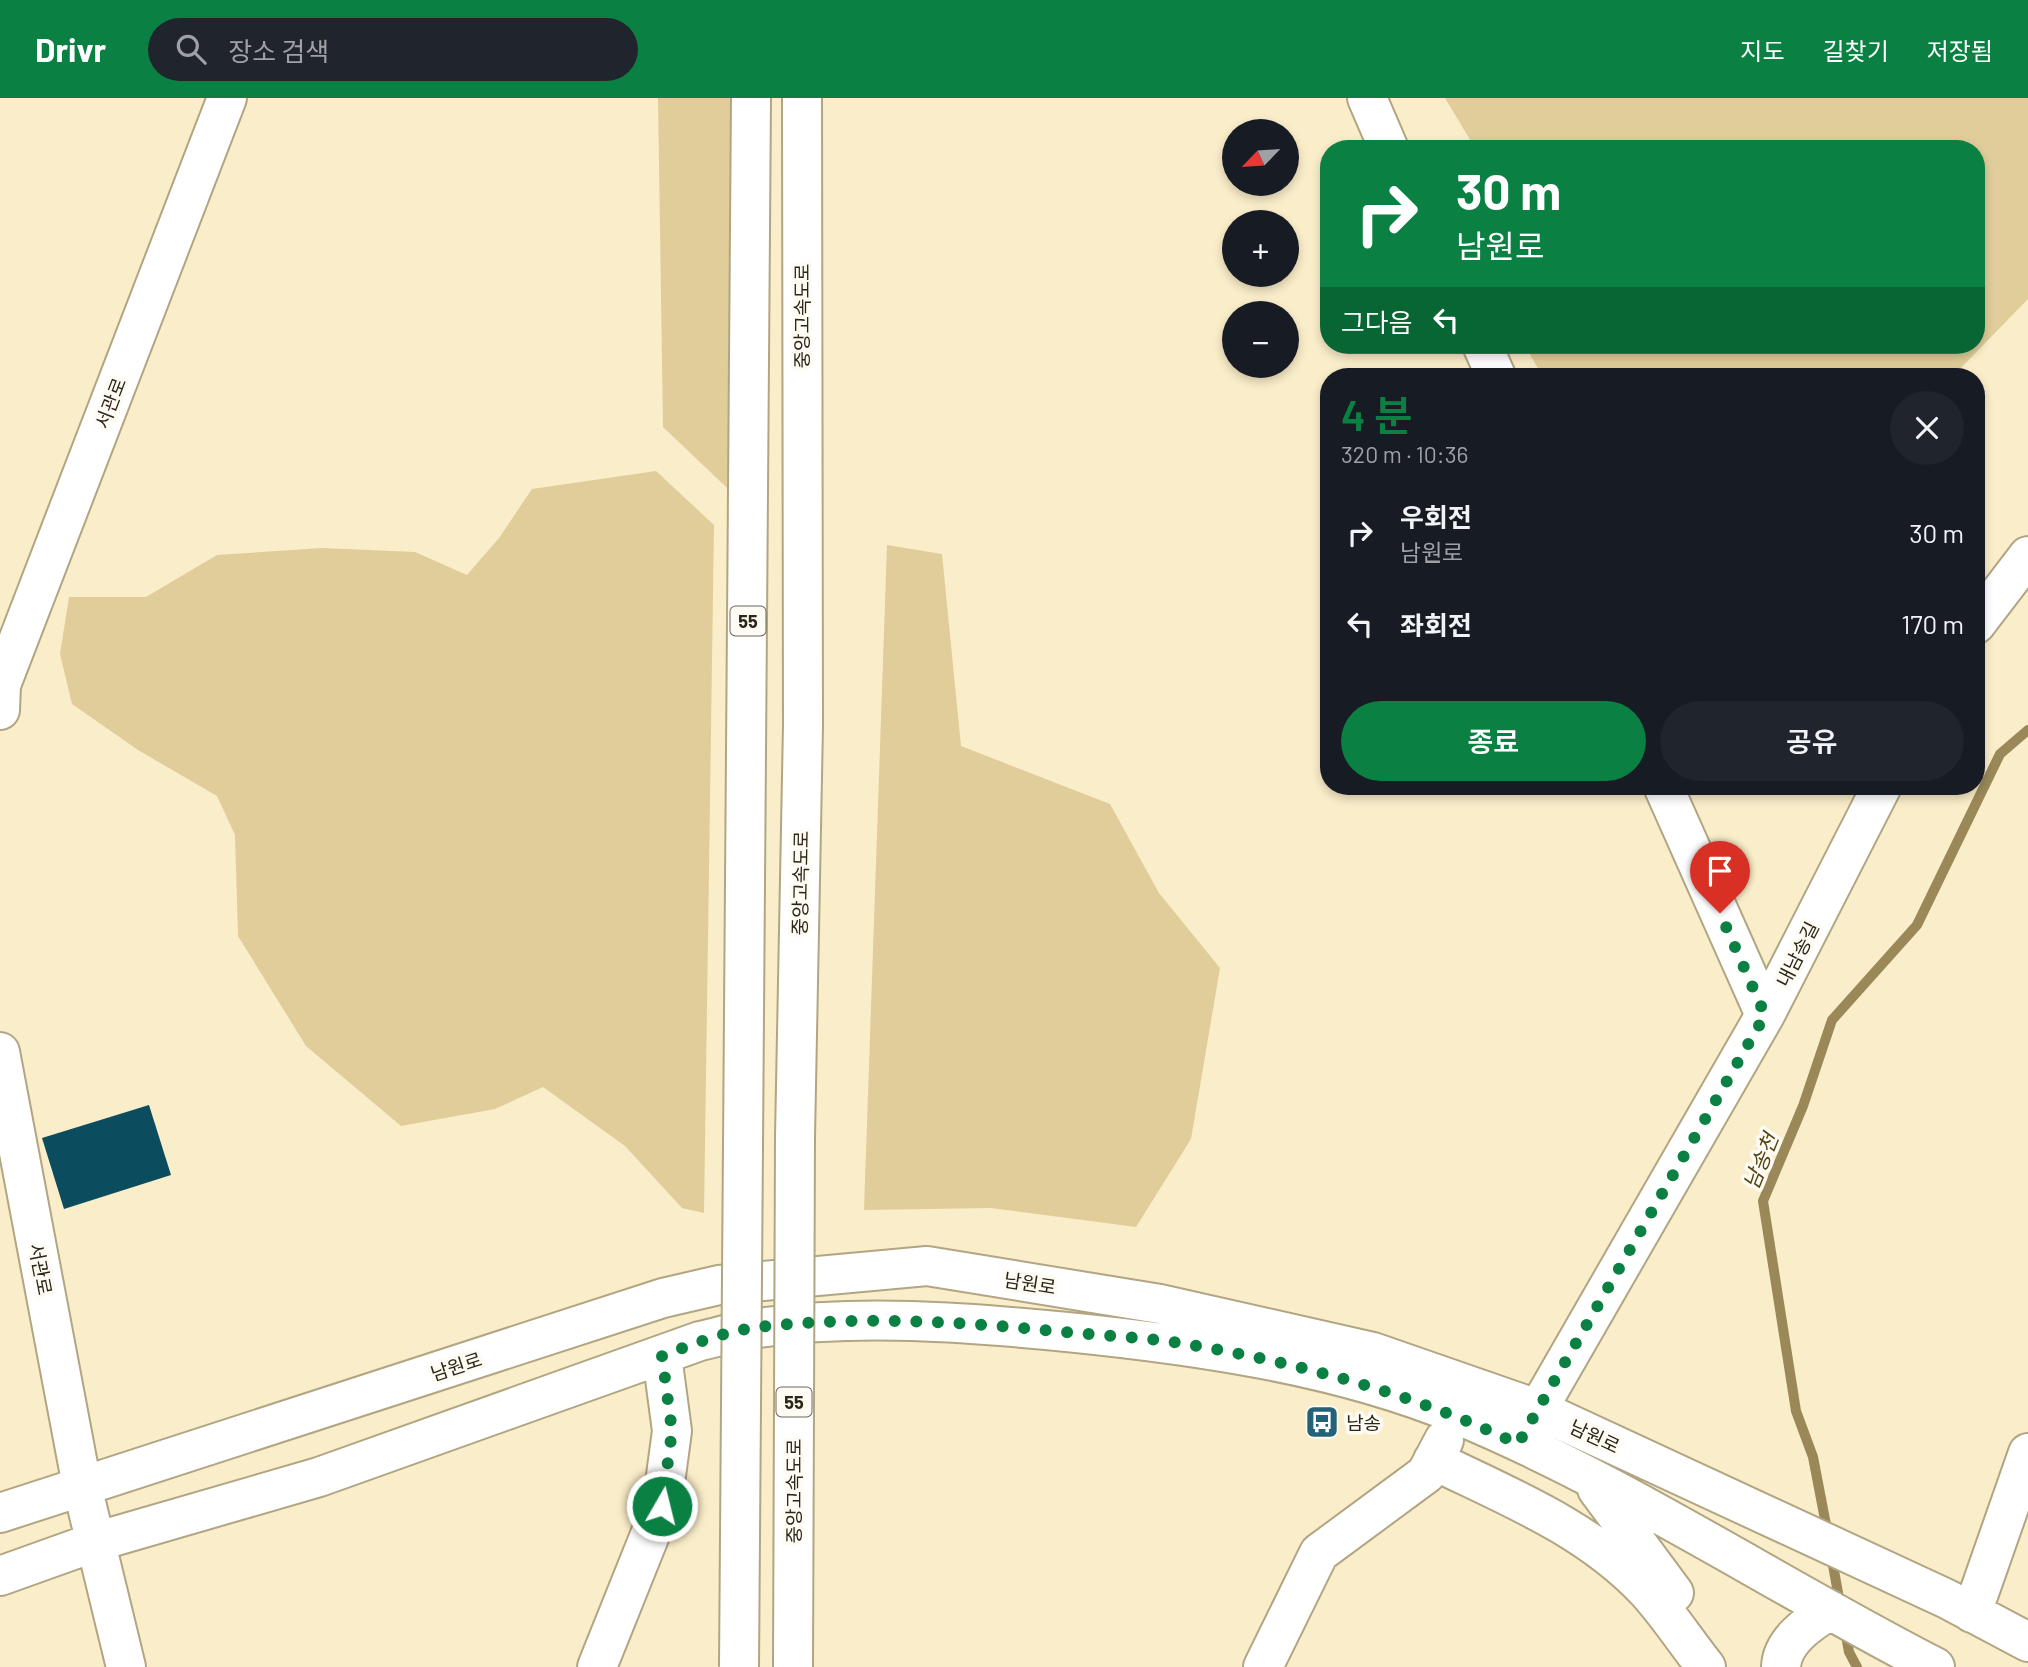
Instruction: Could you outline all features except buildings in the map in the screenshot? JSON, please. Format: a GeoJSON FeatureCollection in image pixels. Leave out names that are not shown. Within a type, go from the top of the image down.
{"type":"FeatureCollection","features":[{"type":"Feature","properties":{"kind":"main road","name":"서관로"},"geometry":{"type":"LineString","coordinates":[[0,709],[1,685],[227,98]]}},
{"type":"Feature","properties":{"kind":"main road","name":"55"},"geometry":{"type":"LineString","coordinates":[[739,1667],[751,98]]}},
{"type":"Feature","properties":{"kind":"main road","name":"중앙고속도로"},"geometry":{"type":"LineString","coordinates":[[793,1667],[795,1137],[803,725],[802,98]]}},
{"type":"Feature","properties":{"kind":"main road"},"geometry":{"type":"LineString","coordinates":[[1367,98],[1385,140]]}},
{"type":"Feature","properties":{"kind":"main road"},"geometry":{"type":"LineString","coordinates":[[1985,612],[2028,556]]}},
{"type":"Feature","properties":{"kind":"main road"},"geometry":{"type":"LineString","coordinates":[[1667,795],[1765,1015]]}},
{"type":"Feature","properties":{"kind":"main road","name":"내남송길"},"geometry":{"type":"LineString","coordinates":[[1518,1444],[1765,1015],[1877,795]]}},
{"type":"Feature","properties":{"kind":"main road","name":"서관로"},"geometry":{"type":"LineString","coordinates":[[0,1052],[7,1128],[82,1486],[127,1667]]}},
{"type":"Feature","properties":{"kind":"main road","name":"남원로"},"geometry":{"type":"LineString","coordinates":[[0,1513],[663,1298],[732,1284],[928,1266],[1160,1304],[1373,1352],[1537,1409],[1960,1606],[2028,1642]]}},
{"type":"Feature","properties":{"kind":"main road"},"geometry":{"type":"LineString","coordinates":[[0,1576],[96,1542],[319,1476],[700,1342],[757,1328],[871,1321],[998,1325],[1179,1343],[1351,1380],[1457,1415],[1590,1479],[1927,1663]]}},
{"type":"Feature","properties":{"kind":"main road"},"geometry":{"type":"LineString","coordinates":[[597,1667],[662,1506],[672,1431],[662,1356]]}},
{"type":"Feature","properties":{"kind":"main road"},"geometry":{"type":"LineString","coordinates":[[1263,1667],[1319,1553],[1426,1474],[1457,1415]]}},
{"type":"Feature","properties":{"kind":"main road"},"geometry":{"type":"LineString","coordinates":[[1960,1606],[2028,1453]]}},
{"type":"Feature","properties":{"kind":"main road"},"geometry":{"type":"LineString","coordinates":[[1433,1460],[1563,1523],[1606,1554],[1647,1591],[1706,1667]]}},
{"type":"Feature","properties":{"kind":"main road"},"geometry":{"type":"LineString","coordinates":[[1590,1479],[1728,1667]]}},
{"type":"Feature","properties":{"kind":"main road"},"geometry":{"type":"LineString","coordinates":[[1781,1667],[1782,1655],[1794,1637],[1834,1613]]}},
{"type":"Feature","properties":{"kind":"shaded area"},"geometry":{"type":"Polygon","coordinates":[[[658,98],[770,98],[762,521],[663,427],[658,98]]]}},
{"type":"Feature","properties":{"kind":"shaded area"},"geometry":{"type":"Polygon","coordinates":[[[1445,98],[2028,98],[2028,299],[1985,343],[1985,140],[1470,140],[1445,98]]]}},
{"type":"Feature","properties":{"kind":"shaded area"},"geometry":{"type":"Polygon","coordinates":[[[1530,354],[1974,354],[1961,368],[1538,368],[1530,354]]]}},
{"type":"Feature","properties":{"kind":"shaded area"},"geometry":{"type":"Polygon","coordinates":[[[656,471],[714,525],[704,1213],[682,1208],[625,1146],[543,1087],[495,1109],[401,1126],[306,1046],[238,936],[235,835],[217,796],[138,750],[72,704],[60,654],[69,597],[146,597],[217,555],[322,548],[415,552],[467,575],[499,538],[532,489],[656,471]]]}},
{"type":"Feature","properties":{"kind":"shaded area"},"geometry":{"type":"Polygon","coordinates":[[[887,545],[942,554],[961,746],[1110,804],[1159,893],[1220,968],[1191,1139],[1136,1227],[991,1208],[864,1210],[887,545]]]}},
{"type":"Feature","properties":{"kind":"waterway","name":"남송천"},"geometry":{"type":"LineString","coordinates":[[1985,785],[2000,754],[2028,730]]}},
{"type":"Feature","properties":{"kind":"waterway","name":"남송천"},"geometry":{"type":"LineString","coordinates":[[1828,1535],[1813,1457],[1796,1411],[1763,1201],[1803,1106],[1832,1020],[1917,925],[1980,795]]}},
{"type":"Feature","properties":{"kind":"waterway","name":"남송천"},"geometry":{"type":"LineString","coordinates":[[1831,1554],[1840,1604]]}},
{"type":"Feature","properties":{"kind":"waterway","name":"남송천"},"geometry":{"type":"LineString","coordinates":[[1845,1630],[1849,1652],[1857,1667]]}},
{"type":"Feature","properties":{"kind":"place","name":"남송"},"geometry":{"type":"Point","coordinates":[1322,1422]}},
{"type":"Feature","properties":{"kind":"route"},"geometry":{"type":"LineString","coordinates":[[662,1506],[672,1431],[662,1356],[700,1342],[757,1328],[871,1321],[998,1325],[1179,1343],[1351,1380],[1457,1415],[1518,1444],[1765,1015],[1720,913]]}}]}
